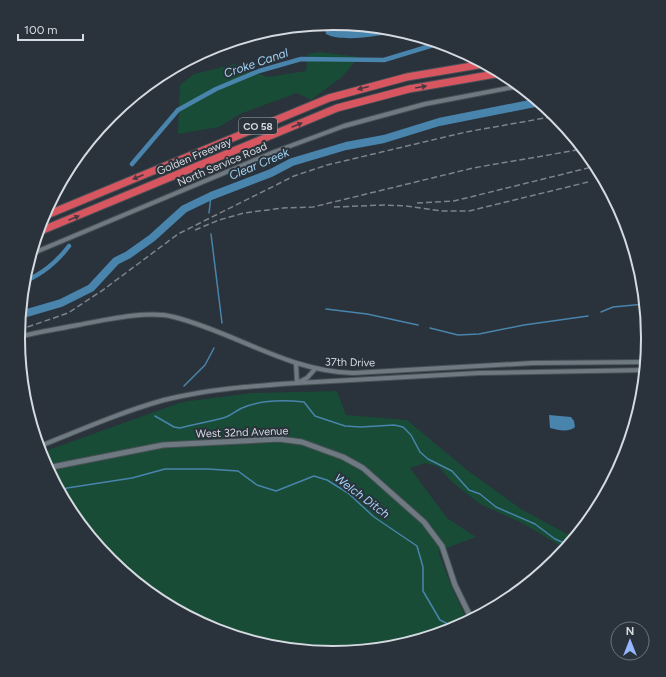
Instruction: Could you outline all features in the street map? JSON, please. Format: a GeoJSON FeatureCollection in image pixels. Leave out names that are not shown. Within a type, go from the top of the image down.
{"type":"FeatureCollection","features":[{"type":"Feature","properties":{"kind":"highway","name":"Golden Freeway"},"geometry":{"type":"LineString","coordinates":[[52,213],[329,98],[407,77],[475,65]]}},
{"type":"Feature","properties":{"kind":"highway","name":"Golden Freeway"},"geometry":{"type":"LineString","coordinates":[[45,229],[337,108],[409,89],[492,75]]}},
{"type":"Feature","properties":{"kind":"street","name":"North Service Road"},"geometry":{"type":"LineString","coordinates":[[37,251],[274,152],[344,126],[425,104],[511,87]]}},
{"type":"Feature","properties":{"kind":"street","name":"37th Drive"},"geometry":{"type":"LineString","coordinates":[[25,336],[127,318],[162,315],[184,320],[315,369],[353,373],[533,363],[640,362]]}},
{"type":"Feature","properties":{"kind":"street"},"geometry":{"type":"LineString","coordinates":[[296,363],[297,383]]}},
{"type":"Feature","properties":{"kind":"street"},"geometry":{"type":"LineString","coordinates":[[297,383],[307,378],[315,369]]}},
{"type":"Feature","properties":{"kind":"street"},"geometry":{"type":"LineString","coordinates":[[44,445],[135,409],[165,400],[237,387],[479,373],[639,370]]}},
{"type":"Feature","properties":{"kind":"street","name":"West 32nd Avenue"},"geometry":{"type":"LineString","coordinates":[[53,467],[163,445],[279,439],[302,442],[343,457],[363,468],[424,522],[442,546],[454,582],[470,615]]}},
{"type":"Feature","properties":{"kind":"green space"},"geometry":{"type":"Polygon","coordinates":[[[320,52],[359,57],[342,77],[311,100],[297,93],[240,114],[219,127],[178,134],[180,85],[194,74],[235,64],[268,77],[306,71],[308,54],[320,52]]]}},
{"type":"Feature","properties":{"kind":"green space"},"geometry":{"type":"Polygon","coordinates":[[[337,391],[346,415],[407,420],[467,470],[521,509],[570,535],[561,546],[524,524],[480,504],[452,482],[439,467],[425,463],[410,468],[447,518],[476,537],[438,551],[452,588],[465,617],[432,630],[393,641],[353,646],[313,646],[273,641],[253,636],[197,615],[162,595],[146,583],[101,542],[77,510],[66,492],[46,451],[182,402],[251,393],[337,391]]]}},
{"type":"Feature","properties":{"kind":"water"},"geometry":{"type":"Polygon","coordinates":[[[325,30],[333,30],[383,35],[363,38],[342,38],[326,34],[325,30]]]}},
{"type":"Feature","properties":{"kind":"water"},"geometry":{"type":"Polygon","coordinates":[[[549,415],[571,417],[574,421],[575,427],[569,430],[550,428],[549,415]]]}},
{"type":"Feature","properties":{"kind":"waterway","name":"Croke Canal"},"geometry":{"type":"LineString","coordinates":[[132,164],[178,110],[216,89],[259,71],[301,59],[384,60],[429,46]]}},
{"type":"Feature","properties":{"kind":"waterway","name":"Clear Creek"},"geometry":{"type":"LineString","coordinates":[[26,313],[61,303],[91,288],[116,261],[128,255],[152,238],[184,209],[211,196],[271,173],[292,162],[346,146],[384,139],[439,122],[532,104]]}},
{"type":"Feature","properties":{"kind":"waterway"},"geometry":{"type":"LineString","coordinates":[[209,213],[211,196]]}},
{"type":"Feature","properties":{"kind":"waterway"},"geometry":{"type":"LineString","coordinates":[[211,234],[222,323]]}},
{"type":"Feature","properties":{"kind":"waterway","name":"Croke Canal"},"geometry":{"type":"LineString","coordinates":[[31,278],[49,267],[69,246]]}},
{"type":"Feature","properties":{"kind":"waterway"},"geometry":{"type":"LineString","coordinates":[[601,312],[613,307],[639,305]]}},
{"type":"Feature","properties":{"kind":"waterway"},"geometry":{"type":"LineString","coordinates":[[326,309],[367,314],[418,325]]}},
{"type":"Feature","properties":{"kind":"waterway"},"geometry":{"type":"LineString","coordinates":[[430,328],[458,335],[479,334],[524,325],[588,316]]}},
{"type":"Feature","properties":{"kind":"waterway"},"geometry":{"type":"LineString","coordinates":[[184,386],[205,365],[214,348]]}},
{"type":"Feature","properties":{"kind":"waterway"},"geometry":{"type":"LineString","coordinates":[[155,416],[174,427],[180,428],[226,417],[242,408],[256,403],[288,401],[304,402],[315,416],[345,426],[361,427],[394,425],[403,427],[411,435],[420,452],[428,459],[452,471],[469,490],[480,494],[496,507],[535,524],[555,539],[564,543]]}},
{"type":"Feature","properties":{"kind":"waterway","name":"Welch Ditch"},"geometry":{"type":"LineString","coordinates":[[65,489],[132,478],[165,469],[238,471],[257,485],[276,491],[314,476],[327,480],[348,493],[374,517],[417,546],[423,567],[423,591],[440,620],[448,624]]}},
{"type":"Feature","properties":{"kind":"railway"},"geometry":{"type":"LineString","coordinates":[[26,328],[68,313],[103,290],[178,234],[294,176],[327,165],[466,132],[547,118]]}},
{"type":"Feature","properties":{"kind":"railway"},"geometry":{"type":"LineString","coordinates":[[195,230],[219,220],[244,213],[283,208],[313,207],[473,168],[576,150]]}},
{"type":"Feature","properties":{"kind":"railway"},"geometry":{"type":"LineString","coordinates":[[417,203],[454,201],[589,168]]}},
{"type":"Feature","properties":{"kind":"railway"},"geometry":{"type":"LineString","coordinates":[[334,207],[385,205],[406,206],[442,211],[469,211],[588,182]]}}]}
